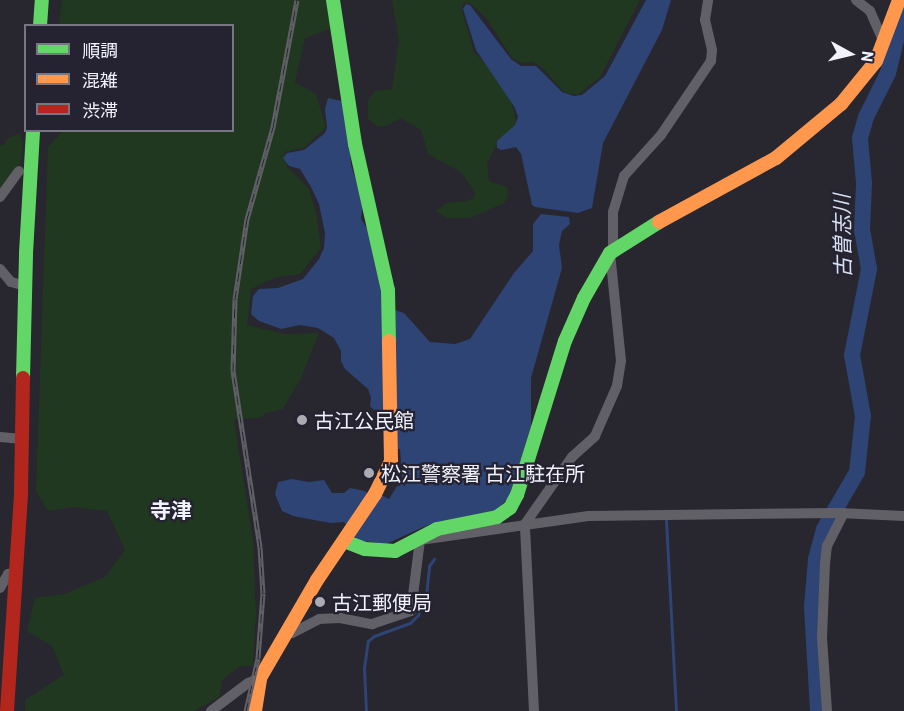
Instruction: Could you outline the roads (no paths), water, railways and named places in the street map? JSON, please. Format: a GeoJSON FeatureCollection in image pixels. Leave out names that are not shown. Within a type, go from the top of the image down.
{"type":"FeatureCollection","features":[{"type":"Feature","properties":{"kind":"main road"},"geometry":{"type":"LineString","coordinates":[[40,24],[42,0]]}},
{"type":"Feature","properties":{"kind":"main road"},"geometry":{"type":"LineString","coordinates":[[255,711],[260,678],[317,580],[379,487],[391,461],[390,299],[355,144],[344,59],[333,0]]}},
{"type":"Feature","properties":{"kind":"main road"},"geometry":{"type":"LineString","coordinates":[[344,541],[365,549],[395,551],[420,540],[437,529],[497,517],[514,502],[565,341],[584,298],[612,251],[776,158],[841,104],[876,62],[899,0]]}},
{"type":"Feature","properties":{"kind":"main road"},"geometry":{"type":"LineString","coordinates":[[7,711],[22,439],[33,132]]}},
{"type":"Feature","properties":{"kind":"street"},"geometry":{"type":"LineString","coordinates":[[534,711],[525,524],[572,457],[595,436],[617,386],[621,361],[612,251],[613,212],[624,177],[661,135],[711,61],[712,50],[705,20],[708,0]]}},
{"type":"Feature","properties":{"kind":"street"},"geometry":{"type":"LineString","coordinates":[[856,0],[870,11],[884,43]]}},
{"type":"Feature","properties":{"kind":"street"},"geometry":{"type":"LineString","coordinates":[[0,197],[19,171]]}},
{"type":"Feature","properties":{"kind":"street"},"geometry":{"type":"LineString","coordinates":[[0,269],[11,282],[26,286]]}},
{"type":"Feature","properties":{"kind":"street"},"geometry":{"type":"LineString","coordinates":[[0,437],[22,439]]}},
{"type":"Feature","properties":{"kind":"street"},"geometry":{"type":"LineString","coordinates":[[827,711],[822,638],[827,546],[842,513]]}},
{"type":"Feature","properties":{"kind":"street"},"geometry":{"type":"LineString","coordinates":[[286,632],[292,633],[319,619],[340,618],[372,624],[411,611],[420,540],[525,524],[632,514],[842,513],[904,516]]}},
{"type":"Feature","properties":{"kind":"street"},"geometry":{"type":"LineString","coordinates":[[0,588],[8,574],[16,573]]}},
{"type":"Feature","properties":{"kind":"street"},"geometry":{"type":"LineString","coordinates":[[211,711],[248,683],[260,678]]}},
{"type":"Feature","properties":{"kind":"water"},"geometry":{"type":"Polygon","coordinates":[[[646,0],[671,0],[662,30],[603,143],[592,208],[578,213],[535,207],[532,205],[521,154],[516,147],[502,150],[497,148],[497,141],[515,125],[518,117],[515,108],[476,50],[463,9],[466,4],[470,5],[511,59],[521,66],[536,66],[562,92],[574,96],[582,95],[605,76],[646,0]]]}},
{"type":"Feature","properties":{"kind":"water"},"geometry":{"type":"Polygon","coordinates":[[[328,98],[346,102],[351,165],[363,202],[361,219],[368,230],[382,280],[386,410],[374,410],[370,406],[371,398],[368,389],[345,369],[341,361],[341,351],[334,338],[318,328],[300,325],[281,329],[259,321],[251,314],[253,296],[259,289],[278,288],[303,279],[319,259],[324,248],[325,233],[319,204],[300,169],[289,166],[283,158],[287,153],[304,150],[325,133],[327,127],[325,109],[328,98]]]}},
{"type":"Feature","properties":{"kind":"water"},"geometry":{"type":"Polygon","coordinates":[[[541,214],[569,217],[570,224],[562,231],[559,245],[562,268],[531,378],[531,427],[509,497],[497,510],[428,525],[386,544],[356,540],[354,531],[379,494],[389,499],[402,478],[400,449],[393,449],[395,310],[404,313],[430,342],[455,344],[470,339],[514,273],[533,251],[533,224],[541,214]]]}},
{"type":"Feature","properties":{"kind":"water"},"geometry":{"type":"Polygon","coordinates":[[[292,479],[309,482],[324,480],[332,493],[344,493],[350,488],[365,491],[371,497],[347,525],[344,522],[330,523],[293,516],[282,511],[275,494],[278,482],[292,479]]]}},
{"type":"Feature","properties":{"kind":"waterway","name":"古曽志川"},"geometry":{"type":"LineString","coordinates":[[818,711],[812,606],[816,559],[824,529],[857,472],[863,416],[852,355],[869,269],[862,231],[864,183],[860,138],[866,117],[888,73],[904,7]]}},
{"type":"Feature","properties":{"kind":"waterway"},"geometry":{"type":"LineString","coordinates":[[666,520],[676,711]]}},
{"type":"Feature","properties":{"kind":"waterway"},"geometry":{"type":"LineString","coordinates":[[366,711],[364,668],[368,641],[374,636],[410,623],[418,615],[426,596],[429,566],[434,559]]}},
{"type":"Feature","properties":{"kind":"railway"},"geometry":{"type":"LineString","coordinates":[[246,711],[258,658],[263,593],[260,547],[233,371],[235,299],[247,219],[273,127],[297,0]]}},
{"type":"Feature","properties":{"kind":"place","name":"古江公民館"},"geometry":{"type":"Point","coordinates":[302,420]}},
{"type":"Feature","properties":{"kind":"place","name":"松江警察署 古江駐在所"},"geometry":{"type":"Point","coordinates":[369,473]}},
{"type":"Feature","properties":{"kind":"place","name":"古江郵便局"},"geometry":{"type":"Point","coordinates":[320,602]}},
{"type":"Feature","properties":{"kind":"district","name":"寺津"},"geometry":{"type":"Point","coordinates":[171,510]}}]}
